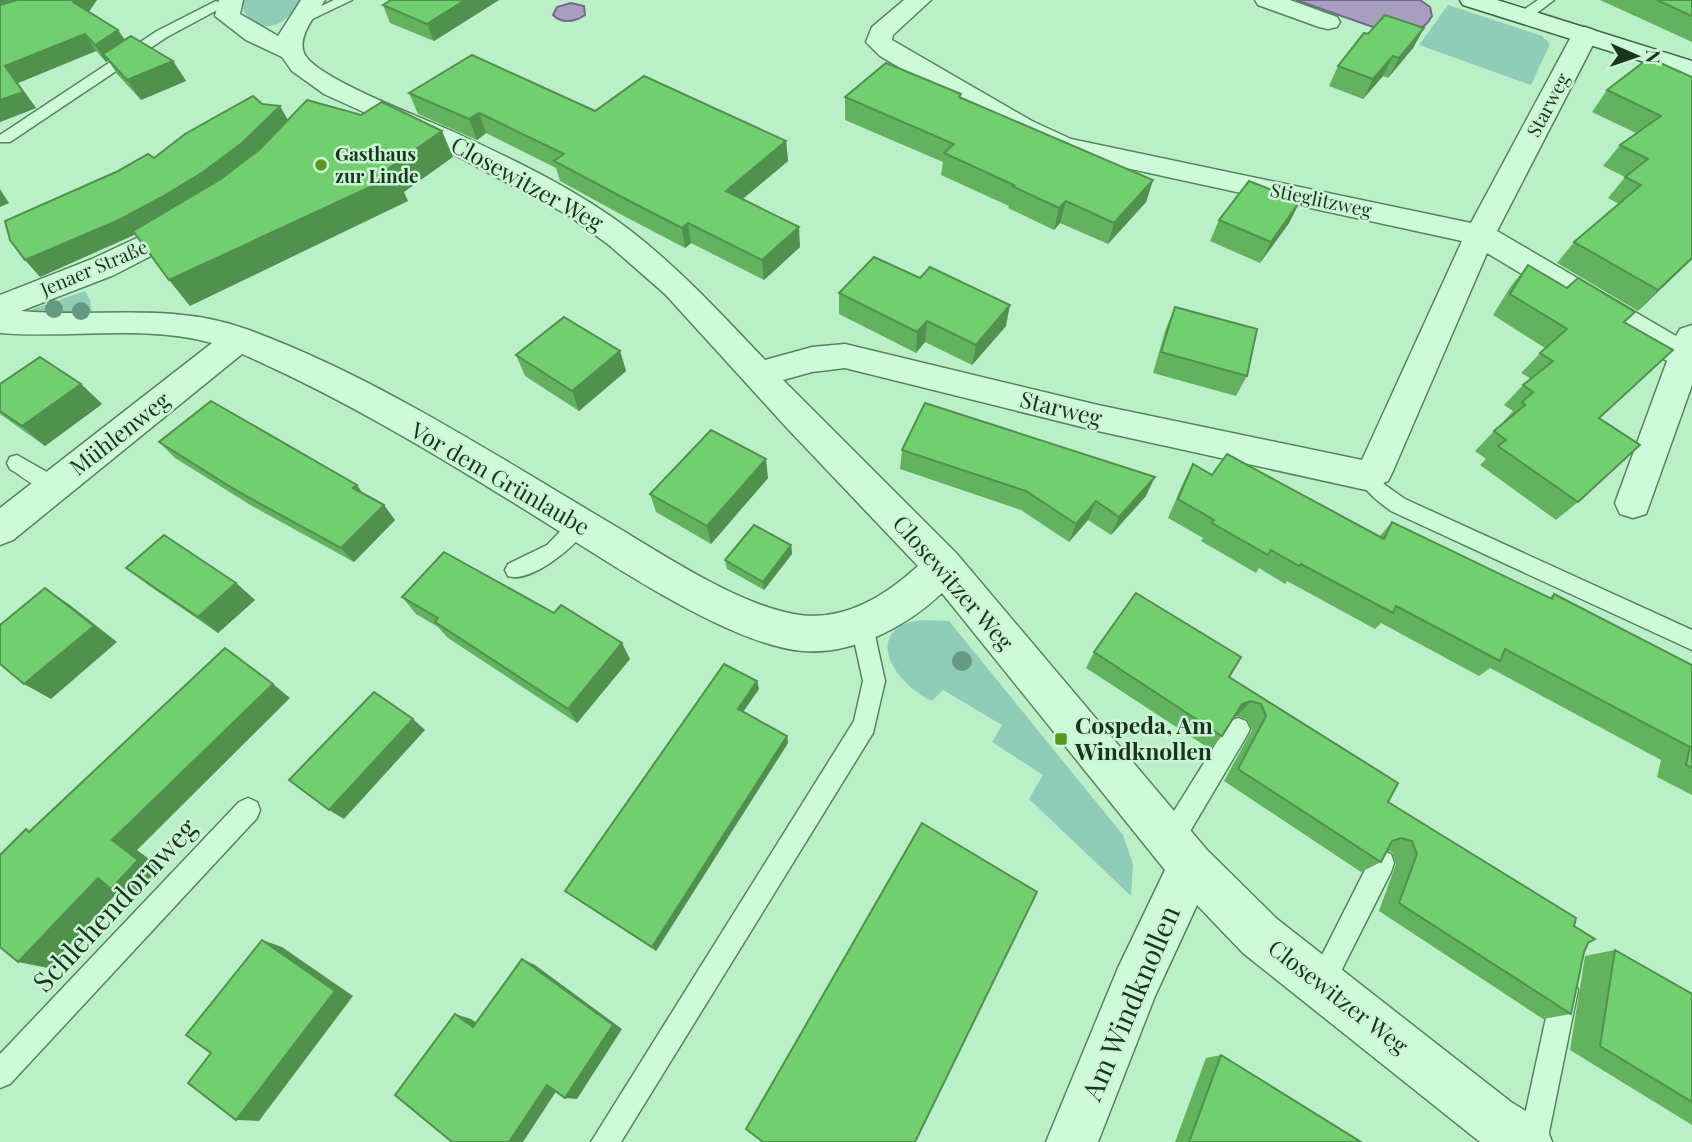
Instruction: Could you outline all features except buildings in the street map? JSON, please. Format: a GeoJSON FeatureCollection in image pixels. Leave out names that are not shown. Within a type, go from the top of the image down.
{"type":"FeatureCollection","features":[{"type":"Feature","properties":{"kind":"street","name":"Stieglitzweg"},"geometry":{"type":"LineString","coordinates":[[919,0],[881,32],[879,42],[889,51],[1022,127],[1063,146],[1480,235],[1690,352]]}},
{"type":"Feature","properties":{"kind":"street"},"geometry":{"type":"LineString","coordinates":[[1268,0],[1328,22]]}},
{"type":"Feature","properties":{"kind":"street"},"geometry":{"type":"LineString","coordinates":[[1472,0],[1692,69]]}},
{"type":"Feature","properties":{"kind":"street"},"geometry":{"type":"LineString","coordinates":[[221,5],[255,36],[291,52],[291,36],[306,10]]}},
{"type":"Feature","properties":{"kind":"street","name":"Starweg"},"geometry":{"type":"LineString","coordinates":[[759,376],[815,357],[845,356],[1098,418],[1366,475],[1375,471],[1480,235],[1585,35]]}},
{"type":"Feature","properties":{"kind":"street","name":"Closewitzer Weg"},"geometry":{"type":"LineString","coordinates":[[291,52],[315,78],[326,98],[446,139],[578,208],[620,238],[676,286],[943,566],[1180,853],[1260,936],[1493,1120],[1526,1142]]}},
{"type":"Feature","properties":{"kind":"street","name":"Jenaer Straße"},"geometry":{"type":"LineString","coordinates":[[0,307],[103,267],[179,230],[216,205]]}},
{"type":"Feature","properties":{"kind":"street"},"geometry":{"type":"LineString","coordinates":[[103,267],[104,285],[110,298],[120,310],[136,321]]}},
{"type":"Feature","properties":{"kind":"street","name":"Vor dem Grünlaube"},"geometry":{"type":"LineString","coordinates":[[0,321],[72,326],[136,321],[186,325],[239,340],[325,380],[405,422],[491,470],[579,525],[752,622],[802,634],[862,626],[886,615],[943,566]]}},
{"type":"Feature","properties":{"kind":"street","name":"Mühlenweg"},"geometry":{"type":"LineString","coordinates":[[0,529],[239,340]]}},
{"type":"Feature","properties":{"kind":"street"},"geometry":{"type":"LineString","coordinates":[[1633,503],[1690,352]]}},
{"type":"Feature","properties":{"kind":"street","name":"Am Windknollen"},"geometry":{"type":"LineString","coordinates":[[1072,1142],[1135,985],[1180,853]]}},
{"type":"Feature","properties":{"kind":"lane"},"geometry":{"type":"LineString","coordinates":[[306,10],[345,0]]}},
{"type":"Feature","properties":{"kind":"lane"},"geometry":{"type":"LineString","coordinates":[[1524,16],[1547,0]]}},
{"type":"Feature","properties":{"kind":"lane"},"geometry":{"type":"LineString","coordinates":[[3,134],[33,119],[162,34],[221,5]]}},
{"type":"Feature","properties":{"kind":"lane"},"geometry":{"type":"LineString","coordinates":[[17,463],[54,486]]}},
{"type":"Feature","properties":{"kind":"lane"},"geometry":{"type":"LineString","coordinates":[[1366,475],[1378,491],[1398,505],[1692,640]]}},
{"type":"Feature","properties":{"kind":"lane"},"geometry":{"type":"LineString","coordinates":[[515,570],[554,551],[579,525]]}},
{"type":"Feature","properties":{"kind":"lane"},"geometry":{"type":"LineString","coordinates":[[605,1142],[865,725],[873,681],[862,626]]}},
{"type":"Feature","properties":{"kind":"lane"},"geometry":{"type":"LineString","coordinates":[[1180,853],[1238,729]]}},
{"type":"Feature","properties":{"kind":"lane","name":"Schlehendornweg"},"geometry":{"type":"LineString","coordinates":[[0,1074],[247,810]]}},
{"type":"Feature","properties":{"kind":"lane"},"geometry":{"type":"LineString","coordinates":[[1321,984],[1382,863]]}},
{"type":"Feature","properties":{"kind":"lane"},"geometry":{"type":"LineString","coordinates":[[1533,1142],[1571,960]]}},
{"type":"Feature","properties":{"kind":"shaded area"},"geometry":{"type":"Polygon","coordinates":[[[241,0],[302,0],[287,18],[272,26],[264,26],[258,25],[247,16],[241,0]]]}},
{"type":"Feature","properties":{"kind":"shaded area"},"geometry":{"type":"Polygon","coordinates":[[[1296,0],[1420,0],[1430,7],[1432,16],[1425,26],[1416,31],[1393,34],[1296,0]]]}},
{"type":"Feature","properties":{"kind":"shaded area"},"geometry":{"type":"Polygon","coordinates":[[[571,3],[584,6],[585,15],[569,21],[560,20],[553,15],[557,7],[571,3]]]}},
{"type":"Feature","properties":{"kind":"shaded area"},"geometry":{"type":"Polygon","coordinates":[[[1448,5],[1542,36],[1550,44],[1531,85],[1419,45],[1448,5]]]}},
{"type":"Feature","properties":{"kind":"shaded area"},"geometry":{"type":"Polygon","coordinates":[[[85,291],[92,313],[31,314],[33,309],[85,291]]]}},
{"type":"Feature","properties":{"kind":"shaded area"},"geometry":{"type":"Polygon","coordinates":[[[924,620],[949,621],[1123,835],[1133,864],[1131,896],[1029,799],[1043,775],[992,742],[1002,725],[943,690],[932,701],[922,696],[902,678],[889,656],[888,645],[892,634],[902,625],[924,620]]]}},
{"type":"Feature","properties":{"kind":"place","name":"Gasthaus zur Linde"},"geometry":{"type":"Point","coordinates":[321,165]}},
{"type":"Feature","properties":{"kind":"place","name":"Cospeda, Am Windknollen"},"geometry":{"type":"Point","coordinates":[1061,739]}}]}
